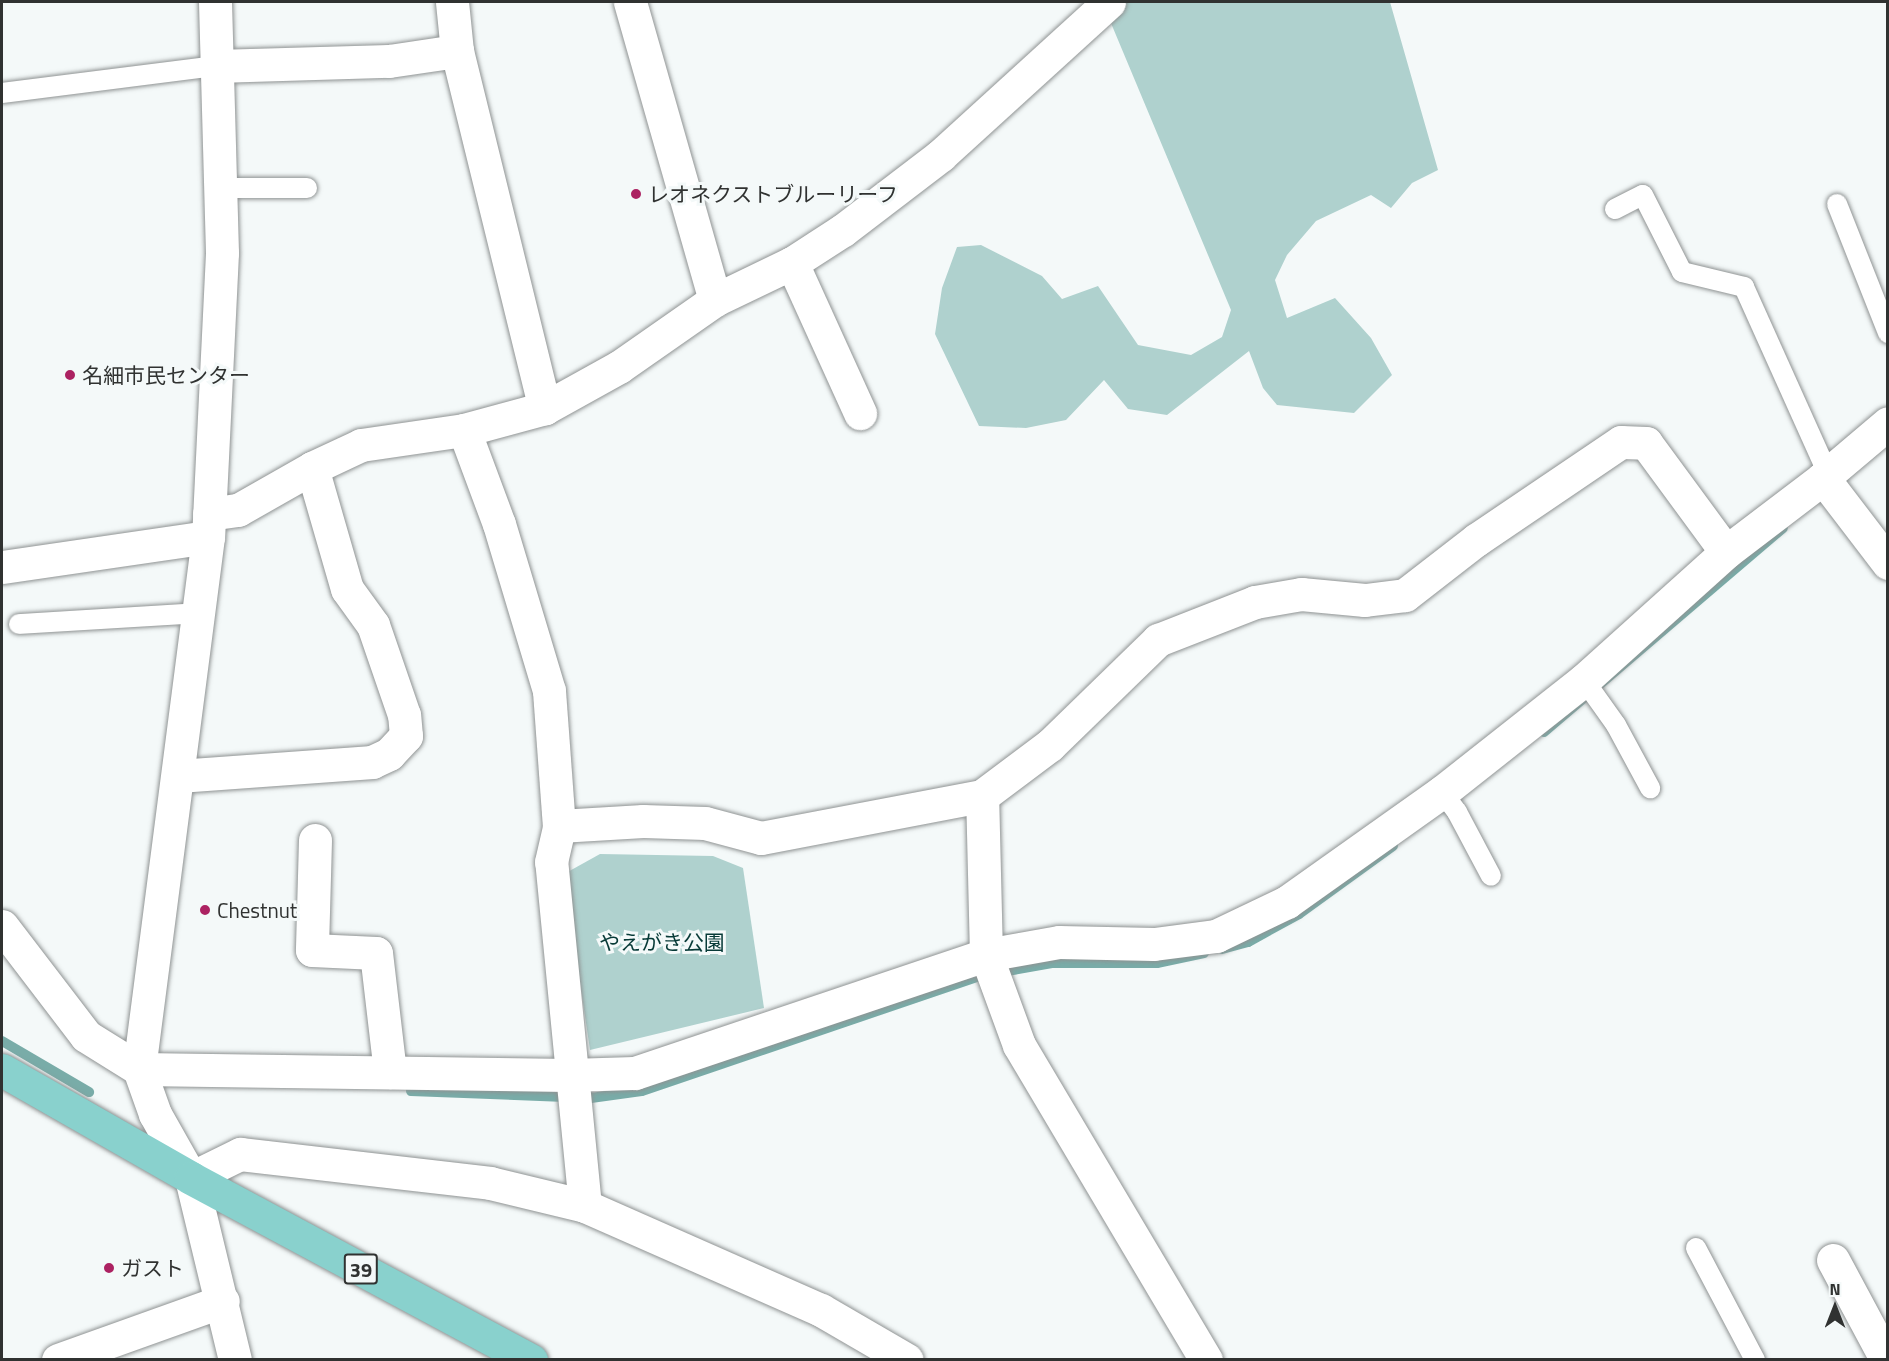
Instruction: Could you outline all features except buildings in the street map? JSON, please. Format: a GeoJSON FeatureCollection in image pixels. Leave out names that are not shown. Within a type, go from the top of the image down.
{"type":"FeatureCollection","features":[{"type":"Feature","properties":{"kind":"main road","name":"39"},"geometry":{"type":"LineString","coordinates":[[2,1070],[191,1178],[531,1359]]}},
{"type":"Feature","properties":{"kind":"street"},"geometry":{"type":"LineString","coordinates":[[215,2],[222,253],[208,526],[199,614],[139,1069],[154,1114],[191,1178],[223,1302],[235,1359]]}},
{"type":"Feature","properties":{"kind":"street"},"geometry":{"type":"LineString","coordinates":[[452,2],[457,51],[545,408]]}},
{"type":"Feature","properties":{"kind":"street"},"geometry":{"type":"LineString","coordinates":[[630,2],[716,300]]}},
{"type":"Feature","properties":{"kind":"street"},"geometry":{"type":"LineString","coordinates":[[2,567],[208,526],[312,468],[361,445],[464,430],[545,408],[619,367],[716,300],[792,263],[941,155],[1108,2]]}},
{"type":"Feature","properties":{"kind":"street"},"geometry":{"type":"LineString","coordinates":[[216,66],[389,61],[457,51]]}},
{"type":"Feature","properties":{"kind":"street"},"geometry":{"type":"LineString","coordinates":[[792,263],[860,413]]}},
{"type":"Feature","properties":{"kind":"street"},"geometry":{"type":"LineString","coordinates":[[2,926],[86,1036],[139,1069],[390,1072],[573,1090],[635,1073],[986,955],[1059,942],[1154,944],[1216,936],[1287,902],[1442,792],[1584,680],[1726,552],[1825,476],[1887,423]]}},
{"type":"Feature","properties":{"kind":"street"},"geometry":{"type":"LineString","coordinates":[[464,430],[499,524],[549,691],[559,826],[551,862],[585,1206]]}},
{"type":"Feature","properties":{"kind":"street"},"geometry":{"type":"LineString","coordinates":[[559,826],[643,821],[705,824],[761,838],[982,796],[1050,745],[1158,640],[1255,602],[1301,594],[1365,600],[1405,595],[1476,540],[1621,442],[1646,443],[1726,552]]}},
{"type":"Feature","properties":{"kind":"street"},"geometry":{"type":"LineString","coordinates":[[178,776],[372,762],[389,754],[406,735],[404,715],[373,625],[347,589],[312,468]]}},
{"type":"Feature","properties":{"kind":"street"},"geometry":{"type":"LineString","coordinates":[[1825,476],[1887,563]]}},
{"type":"Feature","properties":{"kind":"street"},"geometry":{"type":"LineString","coordinates":[[982,796],[986,955],[1019,1045],[1206,1359]]}},
{"type":"Feature","properties":{"kind":"street"},"geometry":{"type":"LineString","coordinates":[[315,840],[312,950],[376,953],[390,1072]]}},
{"type":"Feature","properties":{"kind":"street"},"geometry":{"type":"LineString","coordinates":[[191,1178],[240,1154],[490,1183],[585,1206],[821,1310],[907,1359]]}},
{"type":"Feature","properties":{"kind":"street"},"geometry":{"type":"LineString","coordinates":[[1833,1260],[1887,1359]]}},
{"type":"Feature","properties":{"kind":"street"},"geometry":{"type":"LineString","coordinates":[[58,1359],[223,1302]]}},
{"type":"Feature","properties":{"kind":"lane"},"geometry":{"type":"LineString","coordinates":[[2,93],[216,66]]}},
{"type":"Feature","properties":{"kind":"lane"},"geometry":{"type":"LineString","coordinates":[[220,188],[307,188]]}},
{"type":"Feature","properties":{"kind":"lane"},"geometry":{"type":"LineString","coordinates":[[1615,209],[1643,195],[1682,272],[1744,287],[1825,476]]}},
{"type":"Feature","properties":{"kind":"lane"},"geometry":{"type":"LineString","coordinates":[[1837,204],[1887,333]]}},
{"type":"Feature","properties":{"kind":"lane"},"geometry":{"type":"LineString","coordinates":[[19,624],[199,614]]}},
{"type":"Feature","properties":{"kind":"lane"},"geometry":{"type":"LineString","coordinates":[[1584,680],[1616,725],[1650,788]]}},
{"type":"Feature","properties":{"kind":"lane"},"geometry":{"type":"LineString","coordinates":[[1442,792],[1457,812],[1491,876]]}},
{"type":"Feature","properties":{"kind":"lane"},"geometry":{"type":"LineString","coordinates":[[1696,1248],[1755,1359]]}},
{"type":"Feature","properties":{"kind":"green space"},"geometry":{"type":"Polygon","coordinates":[[[1124,2],[1390,2],[1438,170],[1412,183],[1391,208],[1371,195],[1316,221],[1287,255],[1275,280],[1287,318],[1335,298],[1371,338],[1392,375],[1354,413],[1277,405],[1263,388],[1249,351],[1167,415],[1128,409],[1104,380],[1066,420],[1026,428],[979,426],[935,334],[942,288],[957,247],[981,245],[1042,276],[1062,299],[1098,286],[1138,345],[1191,355],[1222,337],[1231,310],[1108,16],[1124,2]]]}},
{"type":"Feature","properties":{"kind":"green space","name":"やえがき公園"},"geometry":{"type":"Polygon","coordinates":[[[600,854],[713,856],[743,868],[764,1008],[590,1050],[564,874],[600,854]]]}},
{"type":"Feature","properties":{"kind":"waterway"},"geometry":{"type":"LineString","coordinates":[[1544,732],[1783,528]]}},
{"type":"Feature","properties":{"kind":"waterway"},"geometry":{"type":"LineString","coordinates":[[1222,949],[1248,942],[1299,914],[1393,846]]}},
{"type":"Feature","properties":{"kind":"waterway"},"geometry":{"type":"LineString","coordinates":[[411,1091],[591,1098],[642,1091],[979,976],[1052,963],[1157,963],[1204,953]]}},
{"type":"Feature","properties":{"kind":"waterway"},"geometry":{"type":"LineString","coordinates":[[2,1041],[89,1092]]}},
{"type":"Feature","properties":{"kind":"place","name":"レオネクストブルーリーフ"},"geometry":{"type":"Point","coordinates":[636,194]}},
{"type":"Feature","properties":{"kind":"place","name":"名細市民センター"},"geometry":{"type":"Point","coordinates":[70,375]}},
{"type":"Feature","properties":{"kind":"place","name":"Chestnut"},"geometry":{"type":"Point","coordinates":[205,910]}},
{"type":"Feature","properties":{"kind":"place","name":"ガスト"},"geometry":{"type":"Point","coordinates":[109,1268]}}]}
